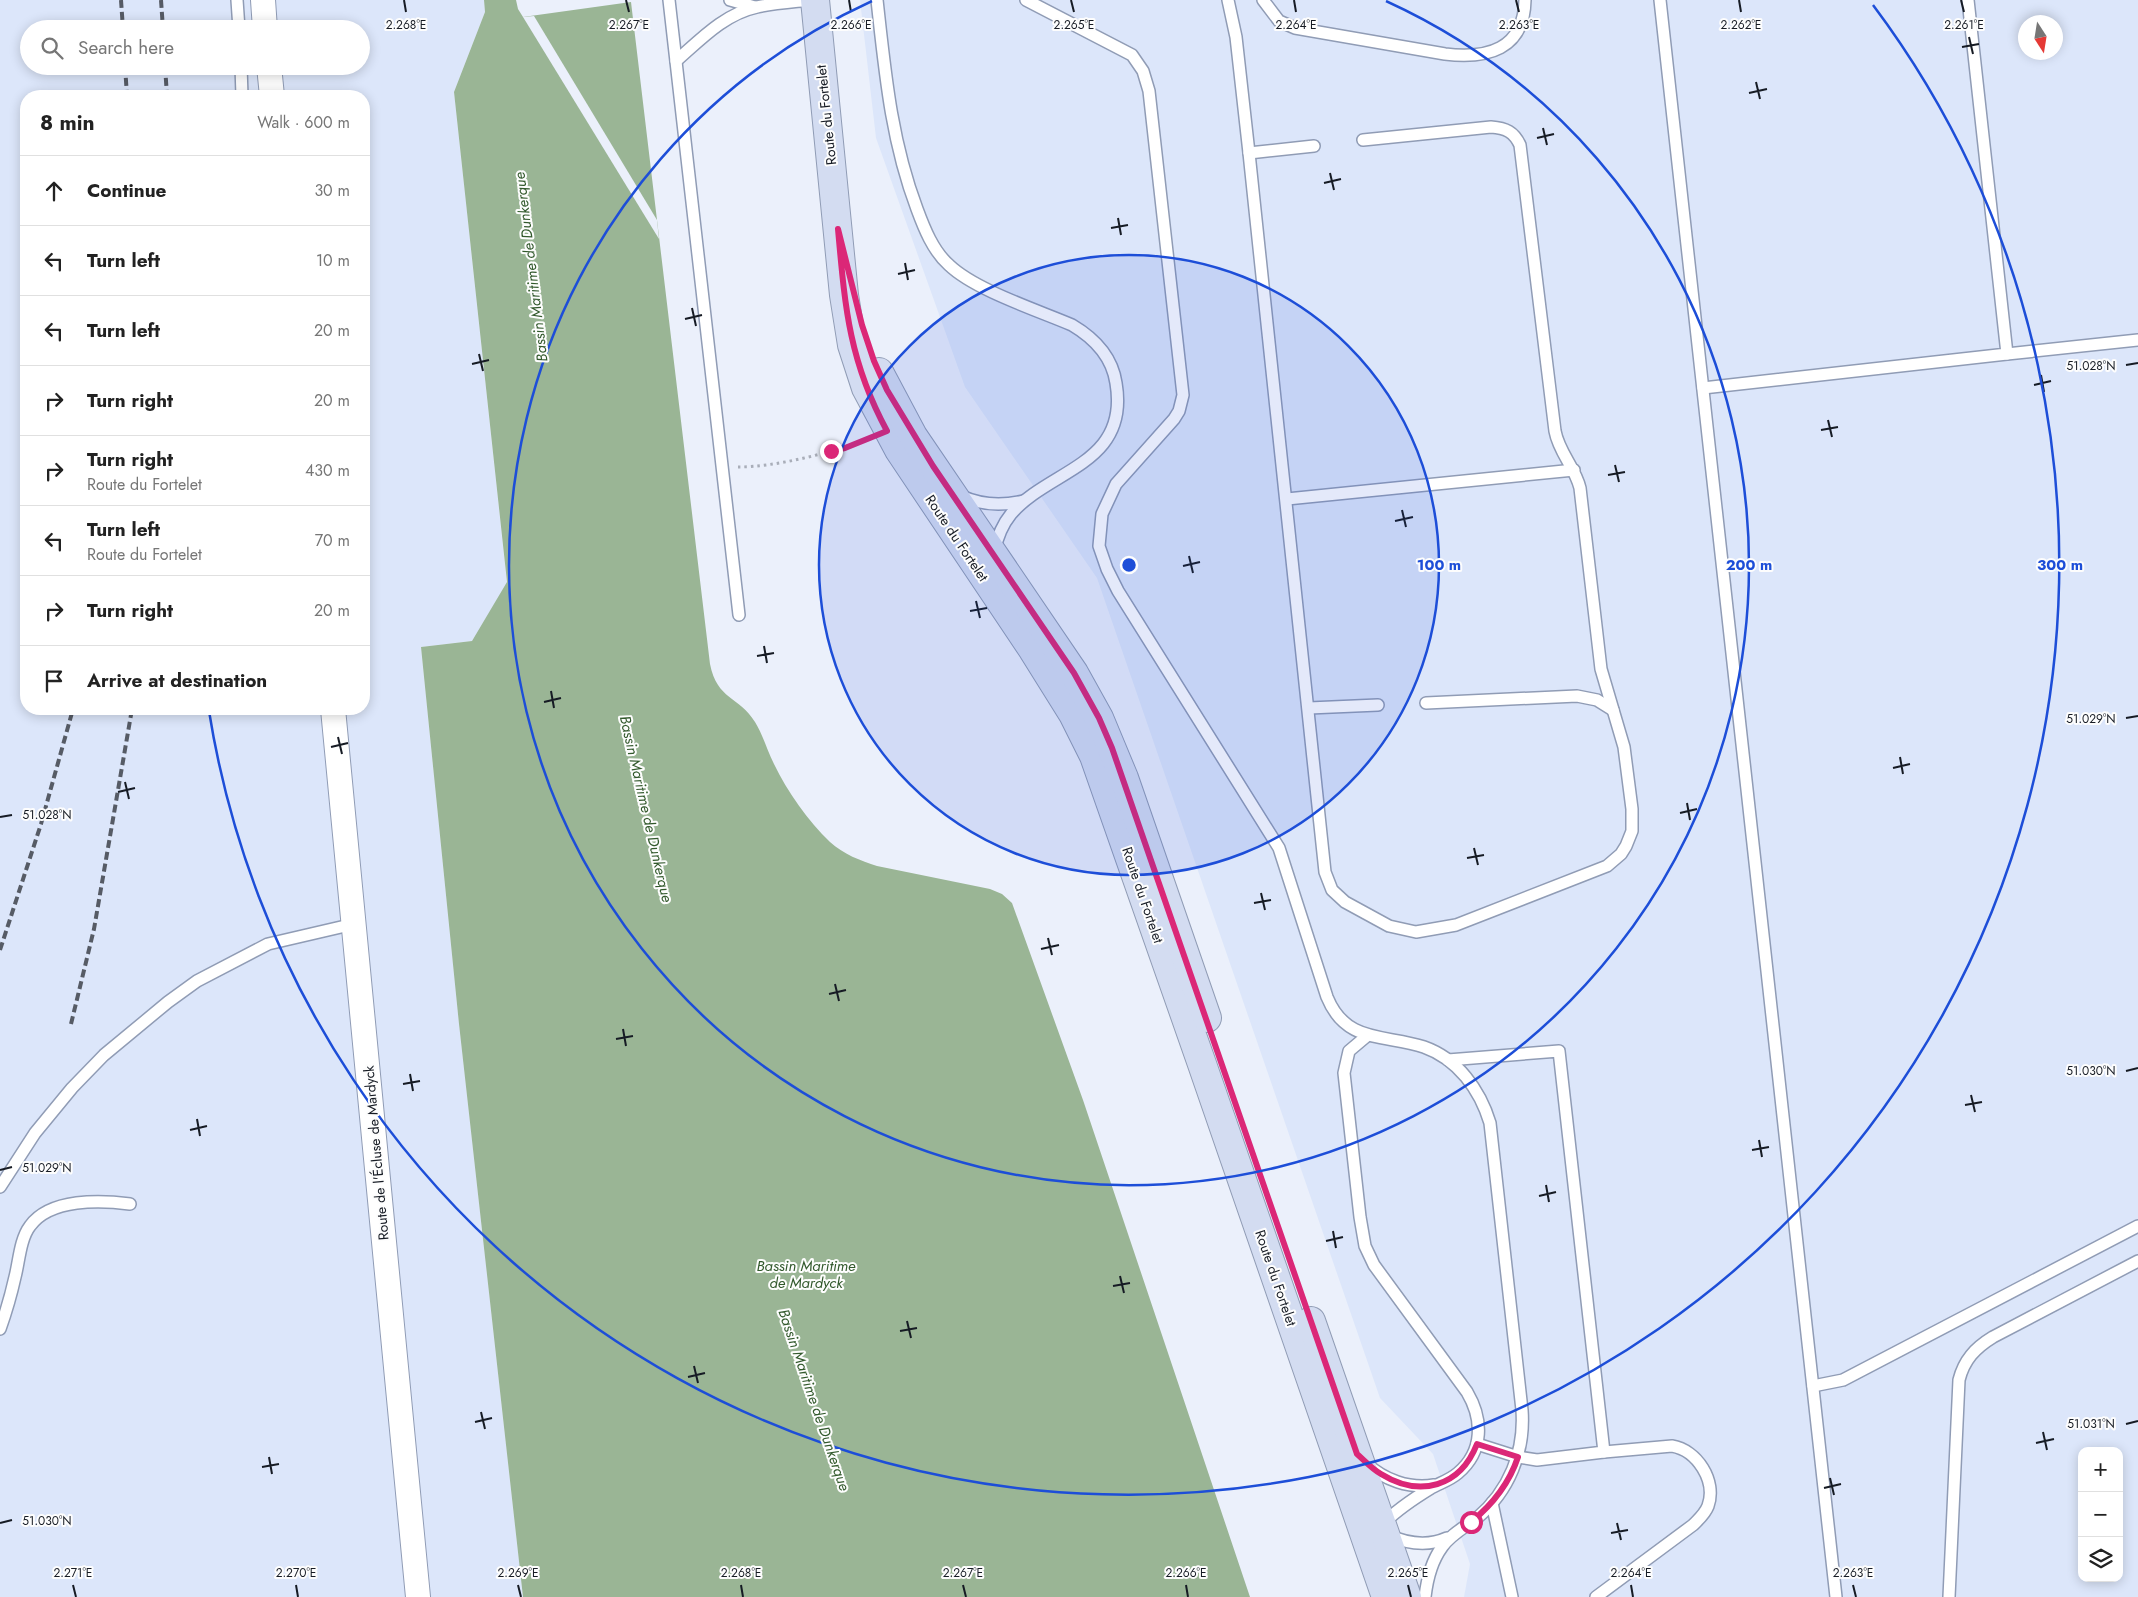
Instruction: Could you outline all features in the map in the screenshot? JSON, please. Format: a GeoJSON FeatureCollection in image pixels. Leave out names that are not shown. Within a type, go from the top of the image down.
{"type":"FeatureCollection","features":[{"type":"Feature","properties":{"kind":"main road","name":"Route du Fortelet"},"geometry":{"type":"LineString","coordinates":[[813,0],[844,295],[852,345],[866,388],[887,431],[920,484],[1064,697],[1088,742],[1374,1530],[1407,1597]]}},
{"type":"Feature","properties":{"kind":"main road","name":"Route du Fortelet"},"geometry":{"type":"LineString","coordinates":[[838,229],[856,304],[877,368],[902,416],[948,488],[1083,688],[1112,748],[1357,1454],[1374,1530],[1386,1597]]}},
{"type":"Feature","properties":{"kind":"street"},"geometry":{"type":"LineString","coordinates":[[263,0],[264,20]]}},
{"type":"Feature","properties":{"kind":"street"},"geometry":{"type":"LineString","coordinates":[[270,75],[271,90]]}},
{"type":"Feature","properties":{"kind":"street","name":"Route de l'Écluse de Mardyck"},"geometry":{"type":"LineString","coordinates":[[334,715],[418,1597]]}},
{"type":"Feature","properties":{"kind":"lane"},"geometry":{"type":"LineString","coordinates":[[237,0],[238,20]]}},
{"type":"Feature","properties":{"kind":"lane"},"geometry":{"type":"LineString","coordinates":[[668,0],[738,615]]}},
{"type":"Feature","properties":{"kind":"lane"},"geometry":{"type":"LineString","coordinates":[[730,0],[755,7]]}},
{"type":"Feature","properties":{"kind":"lane"},"geometry":{"type":"LineString","coordinates":[[676,62],[714,28],[733,16],[755,7],[813,0]]}},
{"type":"Feature","properties":{"kind":"lane"},"geometry":{"type":"LineString","coordinates":[[877,0],[887,84],[898,149],[906,180],[920,216],[941,256],[948,264],[970,280],[1072,324],[1100,347],[1112,369],[1118,401],[1114,422],[1103,444],[1077,467],[1025,500],[1005,521],[994,556],[993,581],[996,596]]}},
{"type":"Feature","properties":{"kind":"lane"},"geometry":{"type":"LineString","coordinates":[[1026,0],[1124,49],[1132,55],[1143,70],[1149,92],[1183,395],[1179,412],[1174,419],[1124,475],[1110,496],[1100,525],[1099,546],[1102,557],[1118,591],[1136,621],[1279,848],[1331,1007],[1345,1023],[1368,1035],[1425,1048],[1448,1060],[1469,1081],[1482,1101],[1493,1138],[1523,1434],[1518,1457],[1507,1482],[1482,1514],[1447,1541],[1436,1556],[1424,1597]]}},
{"type":"Feature","properties":{"kind":"lane"},"geometry":{"type":"LineString","coordinates":[[1228,0],[1236,38],[1249,153],[1309,708],[1323,862],[1329,882],[1339,897],[1389,926],[1416,932],[1449,927],[1465,922],[1607,866],[1621,854],[1632,831],[1632,809],[1624,747],[1601,669],[1580,488],[1574,470],[1562,453],[1555,431],[1522,153],[1517,138],[1507,130],[1491,127],[1363,140]]}},
{"type":"Feature","properties":{"kind":"lane"},"geometry":{"type":"LineString","coordinates":[[1263,0],[1280,21],[1295,28],[1445,54],[1470,55],[1500,50],[1511,40],[1522,22],[1525,0]]}},
{"type":"Feature","properties":{"kind":"lane"},"geometry":{"type":"LineString","coordinates":[[1660,0],[1836,1597]]}},
{"type":"Feature","properties":{"kind":"lane"},"geometry":{"type":"LineString","coordinates":[[1968,0],[2007,354]]}},
{"type":"Feature","properties":{"kind":"lane"},"geometry":{"type":"LineString","coordinates":[[241,75],[242,90]]}},
{"type":"Feature","properties":{"kind":"lane"},"geometry":{"type":"LineString","coordinates":[[1249,153],[1314,146]]}},
{"type":"Feature","properties":{"kind":"lane"},"geometry":{"type":"LineString","coordinates":[[1703,388],[2138,340]]}},
{"type":"Feature","properties":{"kind":"lane"},"geometry":{"type":"LineString","coordinates":[[1287,499],[1574,470]]}},
{"type":"Feature","properties":{"kind":"lane"},"geometry":{"type":"LineString","coordinates":[[948,488],[967,499],[987,503],[1008,504],[1025,500]]}},
{"type":"Feature","properties":{"kind":"lane"},"geometry":{"type":"LineString","coordinates":[[1426,703],[1576,696],[1597,700],[1613,710]]}},
{"type":"Feature","properties":{"kind":"lane"},"geometry":{"type":"LineString","coordinates":[[1309,708],[1378,705]]}},
{"type":"Feature","properties":{"kind":"lane"},"geometry":{"type":"LineString","coordinates":[[0,1187],[35,1133],[60,1102],[104,1055],[168,1002],[197,981],[268,944],[354,924]]}},
{"type":"Feature","properties":{"kind":"lane"},"geometry":{"type":"LineString","coordinates":[[1368,1035],[1349,1051],[1346,1057],[1344,1073],[1360,1217],[1366,1246],[1377,1269],[1452,1370],[1472,1401],[1478,1418],[1479,1435],[1473,1454],[1463,1469],[1449,1480],[1438,1484],[1404,1505],[1374,1530]]}},
{"type":"Feature","properties":{"kind":"lane"},"geometry":{"type":"LineString","coordinates":[[1448,1060],[1559,1051],[1604,1452]]}},
{"type":"Feature","properties":{"kind":"lane"},"geometry":{"type":"LineString","coordinates":[[0,1329],[30,1226],[44,1214],[69,1205],[99,1201],[130,1204]]}},
{"type":"Feature","properties":{"kind":"lane"},"geometry":{"type":"LineString","coordinates":[[1813,1386],[1843,1380],[2138,1226]]}},
{"type":"Feature","properties":{"kind":"lane"},"geometry":{"type":"LineString","coordinates":[[1949,1597],[1959,1380],[1962,1368],[1975,1350],[1993,1337],[2138,1261]]}},
{"type":"Feature","properties":{"kind":"lane"},"geometry":{"type":"LineString","coordinates":[[1477,1444],[1518,1457],[1537,1460],[1672,1446],[1679,1447],[1693,1456],[1702,1467],[1708,1483],[1710,1499],[1705,1513],[1693,1525],[1596,1597]]}},
{"type":"Feature","properties":{"kind":"lane"},"geometry":{"type":"LineString","coordinates":[[1357,1454],[1373,1468],[1395,1481],[1420,1486],[1438,1484]]}},
{"type":"Feature","properties":{"kind":"lane"},"geometry":{"type":"LineString","coordinates":[[1492,1503],[1512,1597]]}},
{"type":"Feature","properties":{"kind":"lane"},"geometry":{"type":"LineString","coordinates":[[1374,1530],[1419,1544],[1438,1542],[1455,1534]]}},
{"type":"Feature","properties":{"kind":"path"},"geometry":{"type":"LineString","coordinates":[[720,463],[736,467],[756,467],[845,448],[887,431]]}},
{"type":"Feature","properties":{"kind":"shaded area"},"geometry":{"type":"Polygon","coordinates":[[[0,0],[484,0],[485,12],[454,92],[507,583],[472,641],[421,647],[459,1024],[523,1597],[0,1597],[0,0]]]}},
{"type":"Feature","properties":{"kind":"shaded area"},"geometry":{"type":"Polygon","coordinates":[[[860,0],[2138,0],[2138,1597],[1464,1597],[1470,1564],[1433,1454],[1380,1398],[1097,578],[965,387],[876,138],[860,0]]]}},
{"type":"Feature","properties":{"kind":"water","name":"Bassin Maritime de Mardyck"},"geometry":{"type":"Polygon","coordinates":[[[484,0],[516,0],[518,9],[523,17],[631,2],[710,664],[713,676],[723,691],[742,707],[755,722],[779,774],[792,795],[814,825],[835,846],[852,857],[877,866],[990,889],[1002,894],[1012,903],[1083,1100],[1250,1597],[523,1597],[459,1024],[421,647],[472,641],[507,582],[454,92],[485,12],[484,0]]]}},
{"type":"Feature","properties":{"kind":"pier"},"geometry":{"type":"Polygon","coordinates":[[[534,16],[657,220],[659,239],[523,17],[534,16]]]}},
{"type":"Feature","properties":{"kind":"railway"},"geometry":{"type":"LineString","coordinates":[[121,0],[122,20]]}},
{"type":"Feature","properties":{"kind":"railway"},"geometry":{"type":"LineString","coordinates":[[161,0],[162,20]]}},
{"type":"Feature","properties":{"kind":"railway"},"geometry":{"type":"LineString","coordinates":[[126,75],[127,90]]}},
{"type":"Feature","properties":{"kind":"railway"},"geometry":{"type":"LineString","coordinates":[[166,75],[167,90]]}},
{"type":"Feature","properties":{"kind":"railway"},"geometry":{"type":"LineString","coordinates":[[0,950],[41,824],[71,715]]}},
{"type":"Feature","properties":{"kind":"railway"},"geometry":{"type":"LineString","coordinates":[[71,1024],[94,929],[131,715]]}},
{"type":"Feature","properties":{"kind":"route"},"geometry":{"type":"LineString","coordinates":[[831,451],[845,448],[887,431],[866,388],[852,345],[844,295],[838,229],[850,283],[867,343],[887,390],[913,436],[1074,673],[1099,718],[1112,748],[1124,778],[1357,1454],[1390,1479],[1420,1486],[1438,1484],[1449,1480],[1463,1469],[1477,1444],[1518,1457],[1501,1491],[1482,1514],[1471,1522]]}},
{"type":"Feature","properties":{"kind":"water label","name":"Bassin Maritime de Dunkerque"},"geometry":{"type":"Point","coordinates":[531,267]}},
{"type":"Feature","properties":{"kind":"water label","name":"Bassin Maritime de Dunkerque"},"geometry":{"type":"Point","coordinates":[646,809]}},
{"type":"Feature","properties":{"kind":"water label","name":"Bassin Maritime de Dunkerque"},"geometry":{"type":"Point","coordinates":[814,1400]}}]}
